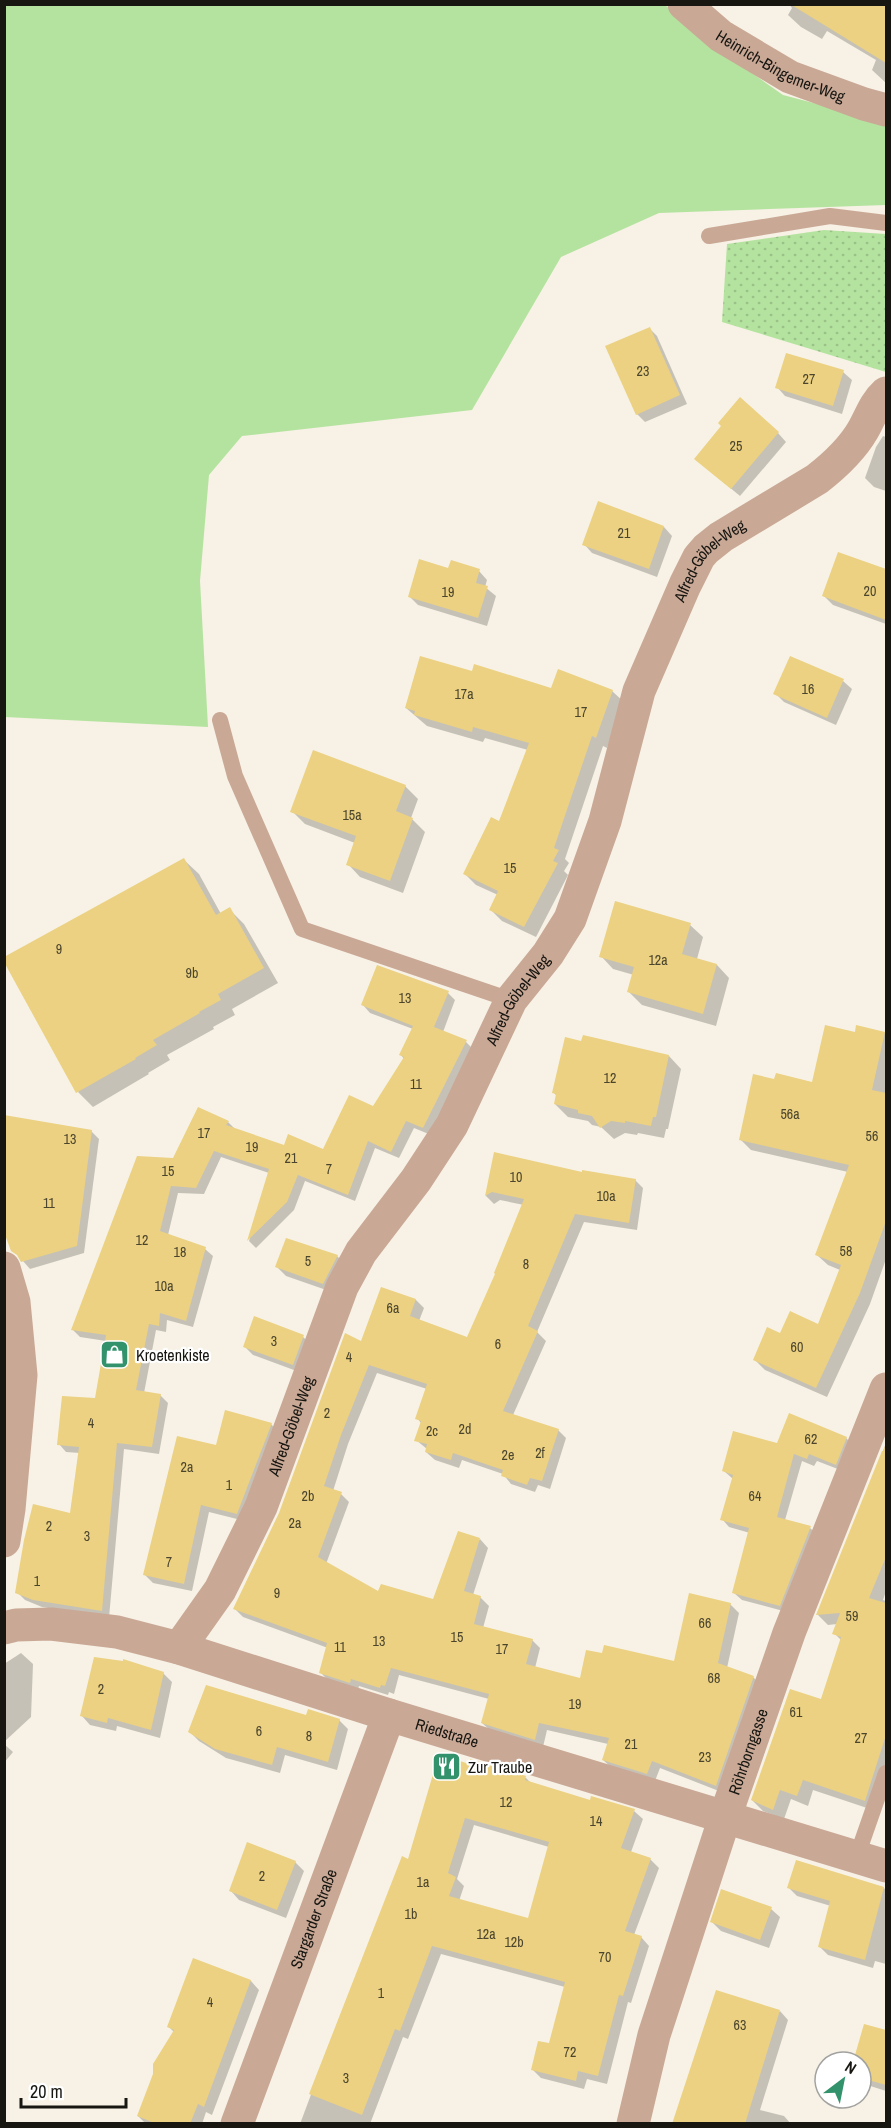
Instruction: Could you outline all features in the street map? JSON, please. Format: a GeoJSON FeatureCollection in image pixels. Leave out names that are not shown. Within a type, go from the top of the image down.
{"type":"FeatureCollection","features":[{"type":"Feature","properties":{"kind":"street","name":"Heinrich-Bingemer-Weg"},"geometry":{"type":"LineString","coordinates":[[684,4],[721,36],[790,77],[886,110]]}},
{"type":"Feature","properties":{"kind":"street","name":"Alfred-Göbel-Weg"},"geometry":{"type":"LineString","coordinates":[[179,1648],[220,1590],[261,1507],[342,1287],[361,1252],[416,1179],[452,1125],[512,1000],[548,954],[570,919],[606,821],[639,691],[699,557],[714,542],[817,479],[832,467],[856,441],[872,410],[886,393]]}},
{"type":"Feature","properties":{"kind":"street"},"geometry":{"type":"LineString","coordinates":[[4,1268],[14,1302],[21,1375],[4,1541]]}},
{"type":"Feature","properties":{"kind":"street","name":"Röhrborngasse"},"geometry":{"type":"LineString","coordinates":[[633,2124],[654,2035],[725,1817],[789,1633],[886,1389]]}},
{"type":"Feature","properties":{"kind":"street","name":"Riedstraße"},"geometry":{"type":"LineString","coordinates":[[4,1628],[16,1625],[51,1624],[117,1632],[179,1648],[872,1861]]}},
{"type":"Feature","properties":{"kind":"street","name":"Stargarder Straße"},"geometry":{"type":"LineString","coordinates":[[237,2124],[389,1714]]}},
{"type":"Feature","properties":{"kind":"lane"},"geometry":{"type":"LineString","coordinates":[[709,236],[830,216],[886,223]]}},
{"type":"Feature","properties":{"kind":"lane"},"geometry":{"type":"LineString","coordinates":[[220,720],[235,776],[302,929],[512,1000]]}},
{"type":"Feature","properties":{"kind":"lane"},"geometry":{"type":"LineString","coordinates":[[872,1861],[886,1773]]}},
{"type":"Feature","properties":{"kind":"green space"},"geometry":{"type":"Polygon","coordinates":[[[4,5],[665,5],[712,45],[783,95],[886,122],[886,205],[659,213],[561,257],[472,410],[242,436],[209,475],[200,581],[208,727],[5,717],[4,5]]]}},
{"type":"Feature","properties":{"kind":"green space"},"geometry":{"type":"Polygon","coordinates":[[[824,230],[886,234],[886,372],[722,322],[727,244],[824,230]]]}},
{"type":"Feature","properties":{"kind":"building"},"geometry":{"type":"Polygon","coordinates":[[[790,4],[886,4],[886,63],[790,4]]]}},
{"type":"Feature","properties":{"kind":"building"},"geometry":{"type":"Polygon","coordinates":[[[650,327],[680,395],[636,415],[605,346],[650,327]]]}},
{"type":"Feature","properties":{"kind":"building"},"geometry":{"type":"Polygon","coordinates":[[[786,353],[844,370],[833,406],[775,388],[786,353]]]}},
{"type":"Feature","properties":{"kind":"building"},"geometry":{"type":"Polygon","coordinates":[[[740,397],[779,432],[731,489],[694,459],[721,426],[718,423],[740,397]]]}},
{"type":"Feature","properties":{"kind":"building"},"geometry":{"type":"Polygon","coordinates":[[[598,501],[664,526],[649,569],[582,545],[598,501]]]}},
{"type":"Feature","properties":{"kind":"building"},"geometry":{"type":"Polygon","coordinates":[[[838,552],[886,569],[886,620],[822,596],[838,552]]]}},
{"type":"Feature","properties":{"kind":"building"},"geometry":{"type":"Polygon","coordinates":[[[419,559],[448,568],[451,560],[480,569],[476,583],[488,586],[478,618],[408,597],[419,559]]]}},
{"type":"Feature","properties":{"kind":"building"},"geometry":{"type":"Polygon","coordinates":[[[420,656],[472,671],[474,664],[551,688],[558,669],[613,690],[596,738],[592,736],[554,848],[559,850],[553,861],[558,863],[524,927],[489,910],[498,891],[463,874],[491,817],[499,821],[529,743],[473,727],[472,732],[414,715],[415,711],[405,708],[420,656]]]}},
{"type":"Feature","properties":{"kind":"building"},"geometry":{"type":"Polygon","coordinates":[[[790,656],[844,679],[827,718],[773,694],[790,656]]]}},
{"type":"Feature","properties":{"kind":"building"},"geometry":{"type":"Polygon","coordinates":[[[313,750],[406,785],[396,811],[413,818],[390,881],[346,865],[356,836],[290,812],[313,750]]]}},
{"type":"Feature","properties":{"kind":"building"},"geometry":{"type":"Polygon","coordinates":[[[184,858],[216,915],[230,907],[264,968],[218,994],[221,1000],[153,1040],[157,1045],[136,1059],[76,1093],[4,962],[4,957],[184,858]]]}},
{"type":"Feature","properties":{"kind":"building"},"geometry":{"type":"Polygon","coordinates":[[[615,901],[691,923],[682,954],[717,964],[703,1014],[627,992],[634,967],[599,957],[615,901]]]}},
{"type":"Feature","properties":{"kind":"building"},"geometry":{"type":"Polygon","coordinates":[[[377,965],[449,991],[434,1027],[467,1040],[423,1128],[406,1121],[391,1152],[368,1141],[348,1195],[298,1175],[287,1202],[247,1241],[269,1169],[214,1151],[196,1188],[171,1186],[160,1231],[206,1247],[186,1321],[160,1313],[159,1326],[149,1324],[136,1390],[161,1394],[152,1447],[117,1443],[102,1611],[33,1600],[15,1593],[33,1504],[70,1513],[79,1447],[57,1445],[62,1396],[95,1398],[106,1335],[71,1330],[137,1156],[173,1158],[198,1107],[229,1121],[226,1125],[284,1145],[288,1134],[323,1149],[349,1095],[373,1106],[404,1057],[399,1055],[413,1026],[361,1005],[377,965]]]}},
{"type":"Feature","properties":{"kind":"building"},"geometry":{"type":"Polygon","coordinates":[[[825,1025],[855,1032],[856,1025],[885,1032],[872,1090],[886,1093],[886,1221],[860,1293],[816,1388],[753,1360],[767,1327],[780,1333],[790,1311],[818,1324],[841,1265],[815,1255],[849,1165],[739,1140],[753,1074],[774,1079],[776,1073],[812,1082],[825,1025]]]}},
{"type":"Feature","properties":{"kind":"building"},"geometry":{"type":"Polygon","coordinates":[[[583,1035],[669,1055],[656,1117],[653,1117],[651,1126],[611,1121],[600,1128],[592,1116],[554,1104],[556,1094],[552,1093],[565,1037],[581,1041],[583,1035]]]}},
{"type":"Feature","properties":{"kind":"building"},"geometry":{"type":"Polygon","coordinates":[[[4,1115],[92,1130],[77,1246],[21,1262],[11,1251],[4,1232],[4,1115]]]}},
{"type":"Feature","properties":{"kind":"building"},"geometry":{"type":"Polygon","coordinates":[[[494,1152],[582,1172],[582,1170],[636,1179],[629,1223],[575,1214],[528,1326],[538,1331],[503,1411],[559,1429],[542,1481],[530,1478],[527,1485],[501,1476],[503,1470],[453,1453],[451,1460],[425,1452],[427,1444],[414,1441],[421,1421],[415,1419],[427,1384],[369,1365],[341,1435],[324,1486],[342,1492],[318,1557],[378,1591],[381,1584],[433,1599],[458,1531],[480,1538],[464,1591],[481,1596],[474,1624],[533,1639],[526,1664],[580,1678],[586,1650],[602,1653],[604,1645],[674,1661],[689,1593],[731,1603],[718,1663],[754,1676],[716,1786],[652,1761],[647,1774],[602,1760],[609,1738],[539,1723],[535,1740],[481,1723],[489,1694],[391,1668],[385,1686],[381,1685],[380,1688],[351,1679],[350,1683],[319,1673],[327,1643],[233,1609],[279,1513],[345,1333],[361,1341],[381,1287],[416,1299],[410,1316],[467,1337],[495,1274],[524,1199],[492,1192],[485,1196],[494,1152]]]}},
{"type":"Feature","properties":{"kind":"building"},"geometry":{"type":"Polygon","coordinates":[[[286,1238],[338,1255],[323,1284],[275,1267],[286,1238]]]}},
{"type":"Feature","properties":{"kind":"building"},"geometry":{"type":"Polygon","coordinates":[[[254,1316],[304,1335],[293,1365],[243,1347],[254,1316]]]}},
{"type":"Feature","properties":{"kind":"building"},"geometry":{"type":"Polygon","coordinates":[[[225,1410],[272,1423],[237,1514],[201,1505],[184,1584],[143,1575],[177,1436],[216,1445],[225,1410]]]}},
{"type":"Feature","properties":{"kind":"building"},"geometry":{"type":"Polygon","coordinates":[[[789,1413],[847,1437],[836,1465],[809,1454],[807,1459],[794,1454],[777,1517],[811,1526],[780,1606],[732,1593],[749,1528],[720,1520],[733,1475],[722,1471],[733,1431],[777,1443],[789,1413]]]}},
{"type":"Feature","properties":{"kind":"building"},"geometry":{"type":"Polygon","coordinates":[[[886,1444],[886,1557],[869,1598],[886,1603],[886,1735],[865,1801],[803,1780],[797,1796],[780,1790],[773,1810],[751,1800],[790,1689],[821,1699],[841,1637],[832,1634],[840,1613],[816,1615],[886,1444]]]}},
{"type":"Feature","properties":{"kind":"building"},"geometry":{"type":"Polygon","coordinates":[[[94,1657],[123,1661],[123,1659],[164,1672],[151,1730],[108,1718],[107,1723],[80,1716],[94,1657]]]}},
{"type":"Feature","properties":{"kind":"building"},"geometry":{"type":"Polygon","coordinates":[[[206,1685],[306,1715],[308,1709],[340,1719],[328,1762],[277,1747],[272,1765],[215,1749],[188,1732],[206,1685]]]}},
{"type":"Feature","properties":{"kind":"building"},"geometry":{"type":"Polygon","coordinates":[[[439,1754],[469,1764],[470,1759],[526,1776],[525,1780],[590,1800],[591,1796],[635,1809],[621,1848],[651,1858],[625,1931],[642,1936],[623,1996],[619,1995],[598,2076],[578,2071],[576,2081],[531,2070],[538,2041],[549,2043],[565,1982],[432,1946],[400,2031],[395,2029],[362,2115],[309,2094],[402,1856],[408,1859],[439,1754]],[[465,1818],[448,1873],[456,1877],[449,1896],[528,1918],[549,1842],[465,1818]]]}},
{"type":"Feature","properties":{"kind":"building"},"geometry":{"type":"Polygon","coordinates":[[[247,1842],[296,1861],[277,1910],[229,1891],[247,1842]]]}},
{"type":"Feature","properties":{"kind":"building"},"geometry":{"type":"Polygon","coordinates":[[[796,1860],[884,1887],[865,1960],[818,1947],[830,1901],[787,1888],[796,1860]]]}},
{"type":"Feature","properties":{"kind":"building"},"geometry":{"type":"Polygon","coordinates":[[[721,1889],[772,1907],[760,1940],[710,1922],[721,1889]]]}},
{"type":"Feature","properties":{"kind":"building"},"geometry":{"type":"Polygon","coordinates":[[[193,1958],[251,1980],[204,2107],[198,2104],[190,2124],[157,2124],[137,2116],[153,2074],[153,2064],[174,2030],[167,2027],[193,1958]]]}},
{"type":"Feature","properties":{"kind":"building"},"geometry":{"type":"Polygon","coordinates":[[[716,1990],[780,2010],[745,2124],[672,2124],[716,1990]]]}},
{"type":"Feature","properties":{"kind":"building"},"geometry":{"type":"Polygon","coordinates":[[[864,2024],[886,2030],[886,2085],[873,2081],[873,2050],[856,2050],[864,2024]]]}},
{"type":"Feature","properties":{"kind":"place","name":"Kroetenkiste"},"geometry":{"type":"Point","coordinates":[115,1355]}},
{"type":"Feature","properties":{"kind":"place","name":"Zur Traube"},"geometry":{"type":"Point","coordinates":[447,1767]}}]}
